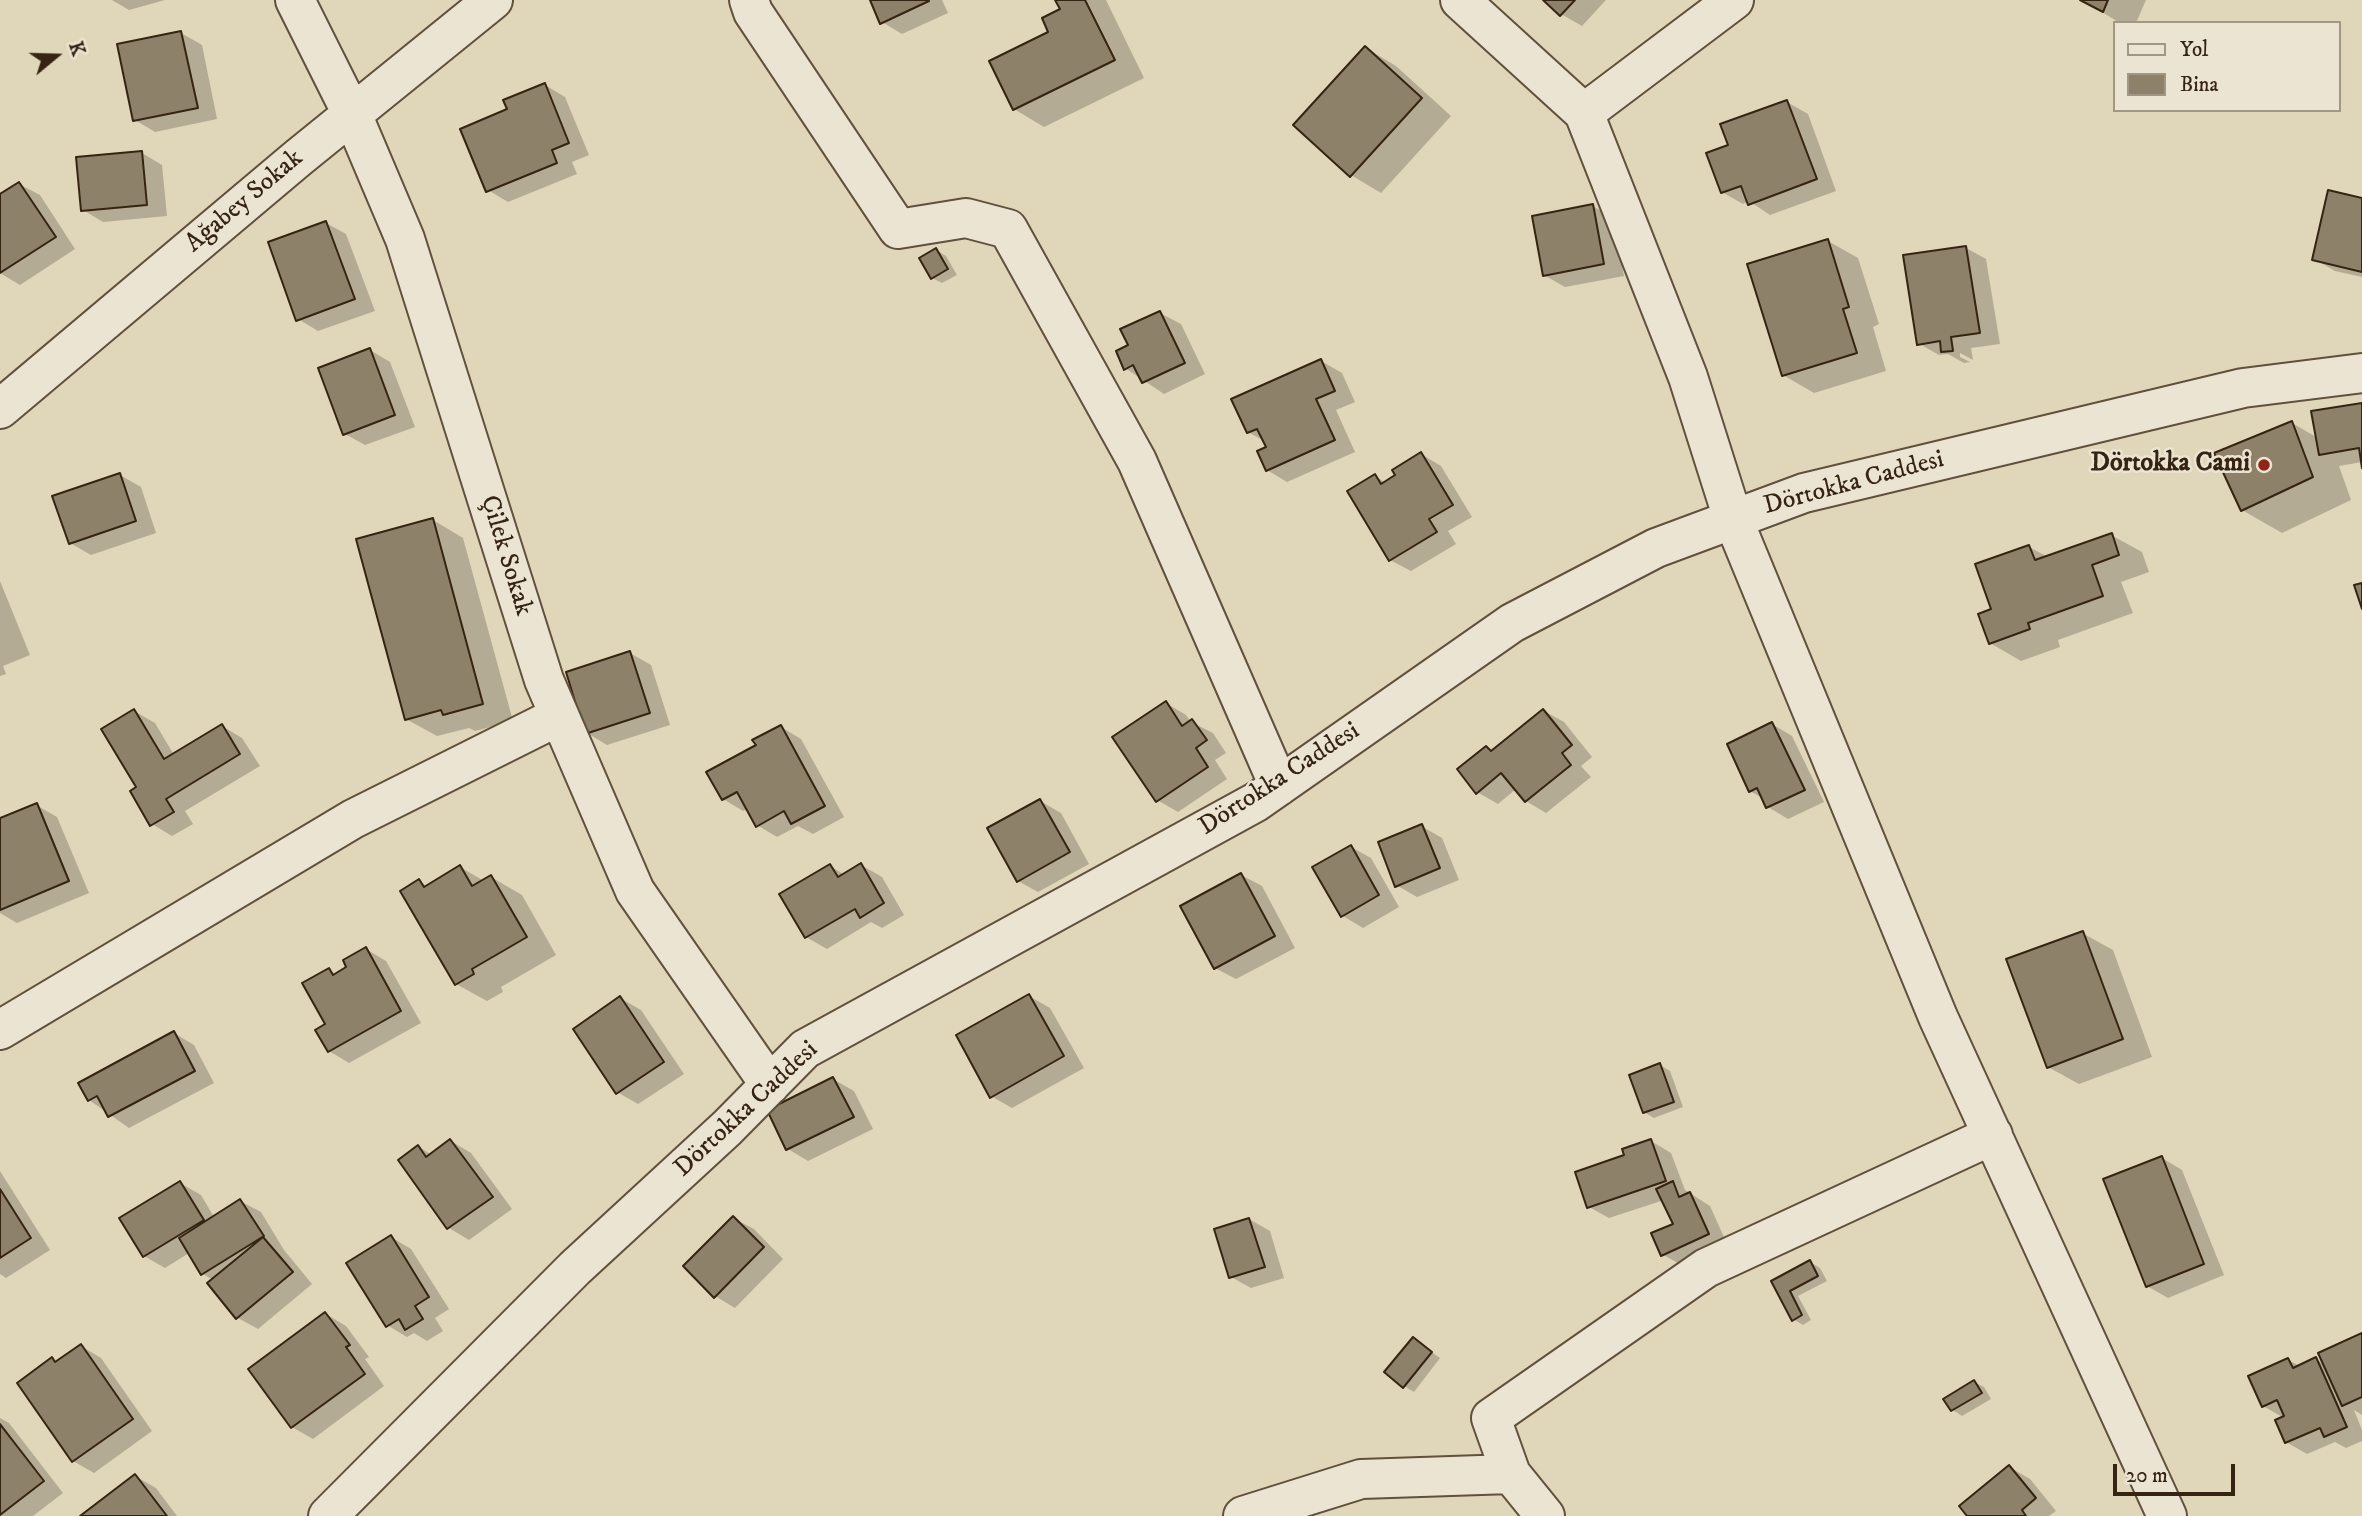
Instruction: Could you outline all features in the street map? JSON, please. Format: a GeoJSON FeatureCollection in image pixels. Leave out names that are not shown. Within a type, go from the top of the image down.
{"type":"FeatureCollection","features":[{"type":"Feature","properties":{"kind":"street","name":"Çilek Sokak"},"geometry":{"type":"LineString","coordinates":[[295,0],[352,114],[405,239],[544,680],[635,891],[770,1085]]}},
{"type":"Feature","properties":{"kind":"street","name":"Ağabey Sokak"},"geometry":{"type":"LineString","coordinates":[[0,409],[352,114],[493,0]]}},
{"type":"Feature","properties":{"kind":"street"},"geometry":{"type":"LineString","coordinates":[[749,0],[753,12],[898,229],[966,218],[1008,229],[1137,460],[1279,786]]}},
{"type":"Feature","properties":{"kind":"street"},"geometry":{"type":"LineString","coordinates":[[1460,0],[1584,113],[1688,377],[1733,519],[1938,1017],[2167,1516]]}},
{"type":"Feature","properties":{"kind":"street"},"geometry":{"type":"LineString","coordinates":[[1584,113],[1734,0]]}},
{"type":"Feature","properties":{"kind":"street","name":"Dörtokka Caddesi"},"geometry":{"type":"LineString","coordinates":[[328,1516],[575,1268],[805,1049],[1256,802],[1512,623],[1656,548],[1804,493],[2244,388],[2362,373]]}},
{"type":"Feature","properties":{"kind":"street"},"geometry":{"type":"LineString","coordinates":[[0,1030],[353,819],[559,716]]}},
{"type":"Feature","properties":{"kind":"street"},"geometry":{"type":"LineString","coordinates":[[1545,1516],[1511,1474],[1492,1418],[1706,1268],[1993,1135]]}},
{"type":"Feature","properties":{"kind":"street"},"geometry":{"type":"LineString","coordinates":[[1243,1516],[1361,1479],[1511,1474]]}},
{"type":"Feature","properties":{"kind":"building"},"geometry":{"type":"Polygon","coordinates":[[[870,0],[928,0],[929,1],[880,24],[870,0]]]}},
{"type":"Feature","properties":{"kind":"building"},"geometry":{"type":"Polygon","coordinates":[[[1055,0],[1085,0],[1115,60],[1013,110],[989,61],[1048,32],[1042,18],[1060,9],[1055,0]]]}},
{"type":"Feature","properties":{"kind":"building"},"geometry":{"type":"Polygon","coordinates":[[[1543,0],[1575,0],[1560,16],[1543,0]]]}},
{"type":"Feature","properties":{"kind":"building"},"geometry":{"type":"Polygon","coordinates":[[[2080,0],[2108,0],[2103,12],[2080,0]]]}},
{"type":"Feature","properties":{"kind":"building"},"geometry":{"type":"Polygon","coordinates":[[[181,31],[198,108],[133,121],[117,44],[181,31]]]}},
{"type":"Feature","properties":{"kind":"building"},"geometry":{"type":"Polygon","coordinates":[[[1365,46],[1422,98],[1350,177],[1293,125],[1365,46]]]}},
{"type":"Feature","properties":{"kind":"building"},"geometry":{"type":"Polygon","coordinates":[[[545,83],[569,143],[552,150],[557,163],[486,192],[460,129],[507,109],[503,100],[545,83]]]}},
{"type":"Feature","properties":{"kind":"building"},"geometry":{"type":"Polygon","coordinates":[[[1787,100],[1817,179],[1748,205],[1741,186],[1721,193],[1706,153],[1728,145],[1720,124],[1787,100]]]}},
{"type":"Feature","properties":{"kind":"building"},"geometry":{"type":"Polygon","coordinates":[[[142,151],[147,205],[81,211],[76,157],[142,151]]]}},
{"type":"Feature","properties":{"kind":"building"},"geometry":{"type":"Polygon","coordinates":[[[19,182],[56,237],[0,273],[0,194],[19,182]]]}},
{"type":"Feature","properties":{"kind":"building"},"geometry":{"type":"Polygon","coordinates":[[[2328,190],[2362,198],[2362,272],[2312,260],[2328,190]]]}},
{"type":"Feature","properties":{"kind":"building"},"geometry":{"type":"Polygon","coordinates":[[[1593,204],[1604,264],[1543,276],[1532,216],[1593,204]]]}},
{"type":"Feature","properties":{"kind":"building"},"geometry":{"type":"Polygon","coordinates":[[[326,221],[355,299],[296,321],[268,242],[326,221]]]}},
{"type":"Feature","properties":{"kind":"building"},"geometry":{"type":"Polygon","coordinates":[[[1828,239],[1849,307],[1843,309],[1857,353],[1782,376],[1747,264],[1828,239]]]}},
{"type":"Feature","properties":{"kind":"building"},"geometry":{"type":"Polygon","coordinates":[[[1966,246],[1980,333],[1951,337],[1953,351],[1941,352],[1940,341],[1917,345],[1903,255],[1966,246]]]}},
{"type":"Feature","properties":{"kind":"building"},"geometry":{"type":"Polygon","coordinates":[[[936,248],[948,269],[931,279],[919,258],[936,248]]]}},
{"type":"Feature","properties":{"kind":"building"},"geometry":{"type":"Polygon","coordinates":[[[1160,311],[1185,363],[1142,383],[1133,365],[1124,370],[1116,351],[1128,345],[1120,329],[1160,311]]]}},
{"type":"Feature","properties":{"kind":"building"},"geometry":{"type":"Polygon","coordinates":[[[370,348],[395,415],[343,435],[318,368],[370,348]]]}},
{"type":"Feature","properties":{"kind":"building"},"geometry":{"type":"Polygon","coordinates":[[[1321,359],[1335,391],[1316,399],[1335,440],[1266,471],[1257,451],[1266,447],[1257,429],[1247,433],[1231,399],[1321,359]]]}},
{"type":"Feature","properties":{"kind":"building"},"geometry":{"type":"Polygon","coordinates":[[[2362,403],[2362,468],[2359,448],[2319,455],[2311,411],[2362,403]]]}},
{"type":"Feature","properties":{"kind":"building","name":"Dörtokka Cami"},"geometry":{"type":"Polygon","coordinates":[[[2292,421],[2313,477],[2241,511],[2214,453],[2292,421]]]}},
{"type":"Feature","properties":{"kind":"building"},"geometry":{"type":"Polygon","coordinates":[[[1421,452],[1453,505],[1429,519],[1437,532],[1389,561],[1347,491],[1375,474],[1381,484],[1395,475],[1392,470],[1421,452]]]}},
{"type":"Feature","properties":{"kind":"building"},"geometry":{"type":"Polygon","coordinates":[[[120,473],[136,521],[69,544],[52,496],[120,473]]]}},
{"type":"Feature","properties":{"kind":"building"},"geometry":{"type":"Polygon","coordinates":[[[433,518],[483,704],[443,715],[441,710],[405,720],[356,539],[433,518]]]}},
{"type":"Feature","properties":{"kind":"building"},"geometry":{"type":"Polygon","coordinates":[[[2112,533],[2119,555],[2092,565],[2103,596],[2028,623],[2030,629],[1989,644],[1978,614],[1991,609],[1975,564],[2029,545],[2035,560],[2112,533]]]}},
{"type":"Feature","properties":{"kind":"building"},"geometry":{"type":"Polygon","coordinates":[[[2362,583],[2362,609],[2354,585],[2362,583]]]}},
{"type":"Feature","properties":{"kind":"building"},"geometry":{"type":"Polygon","coordinates":[[[630,651],[650,713],[585,734],[566,672],[630,651]]]}},
{"type":"Feature","properties":{"kind":"building"},"geometry":{"type":"Polygon","coordinates":[[[1166,701],[1182,726],[1192,719],[1207,740],[1196,748],[1208,767],[1156,802],[1112,737],[1166,701]]]}},
{"type":"Feature","properties":{"kind":"building"},"geometry":{"type":"Polygon","coordinates":[[[134,709],[164,759],[222,724],[240,754],[166,799],[174,812],[150,826],[130,791],[136,787],[101,729],[134,709]]]}},
{"type":"Feature","properties":{"kind":"building"},"geometry":{"type":"Polygon","coordinates":[[[1543,709],[1572,745],[1562,753],[1571,765],[1525,802],[1501,773],[1476,794],[1457,769],[1486,746],[1491,751],[1543,709]]]}},
{"type":"Feature","properties":{"kind":"building"},"geometry":{"type":"Polygon","coordinates":[[[1772,722],[1805,790],[1766,808],[1757,788],[1749,792],[1727,744],[1772,722]]]}},
{"type":"Feature","properties":{"kind":"building"},"geometry":{"type":"Polygon","coordinates":[[[781,725],[825,806],[791,824],[784,811],[756,827],[737,792],[722,800],[706,772],[756,745],[752,740],[781,725]]]}},
{"type":"Feature","properties":{"kind":"building"},"geometry":{"type":"Polygon","coordinates":[[[1040,799],[1070,852],[1017,882],[987,828],[1040,799]]]}},
{"type":"Feature","properties":{"kind":"building"},"geometry":{"type":"Polygon","coordinates":[[[37,803],[69,881],[0,910],[0,818],[37,803]]]}},
{"type":"Feature","properties":{"kind":"building"},"geometry":{"type":"Polygon","coordinates":[[[1422,824],[1440,868],[1395,887],[1378,842],[1422,824]]]}},
{"type":"Feature","properties":{"kind":"building"},"geometry":{"type":"Polygon","coordinates":[[[1351,845],[1379,895],[1341,917],[1312,867],[1351,845]]]}},
{"type":"Feature","properties":{"kind":"building"},"geometry":{"type":"Polygon","coordinates":[[[861,863],[884,903],[860,918],[855,909],[805,938],[779,894],[830,864],[838,877],[861,863]]]}},
{"type":"Feature","properties":{"kind":"building"},"geometry":{"type":"Polygon","coordinates":[[[460,865],[472,886],[491,875],[527,937],[472,969],[474,974],[455,985],[400,891],[419,879],[424,887],[460,865]]]}},
{"type":"Feature","properties":{"kind":"building"},"geometry":{"type":"Polygon","coordinates":[[[1241,873],[1275,936],[1214,969],[1180,906],[1241,873]]]}},
{"type":"Feature","properties":{"kind":"building"},"geometry":{"type":"Polygon","coordinates":[[[2083,931],[2123,1039],[2047,1068],[2006,959],[2083,931]]]}},
{"type":"Feature","properties":{"kind":"building"},"geometry":{"type":"Polygon","coordinates":[[[366,947],[401,1011],[328,1052],[315,1030],[325,1024],[302,983],[329,968],[333,975],[346,967],[343,960],[366,947]]]}},
{"type":"Feature","properties":{"kind":"building"},"geometry":{"type":"Polygon","coordinates":[[[1029,994],[1064,1056],[990,1098],[956,1035],[1029,994]]]}},
{"type":"Feature","properties":{"kind":"building"},"geometry":{"type":"Polygon","coordinates":[[[620,996],[664,1062],[616,1094],[573,1029],[620,996]]]}},
{"type":"Feature","properties":{"kind":"building"},"geometry":{"type":"Polygon","coordinates":[[[174,1031],[195,1071],[108,1117],[97,1096],[88,1101],[78,1083],[174,1031]]]}},
{"type":"Feature","properties":{"kind":"building"},"geometry":{"type":"Polygon","coordinates":[[[1660,1063],[1674,1102],[1643,1113],[1629,1075],[1660,1063]]]}},
{"type":"Feature","properties":{"kind":"building"},"geometry":{"type":"Polygon","coordinates":[[[833,1077],[854,1117],[786,1150],[767,1110],[833,1077]]]}},
{"type":"Feature","properties":{"kind":"building"},"geometry":{"type":"Polygon","coordinates":[[[450,1139],[493,1197],[447,1229],[398,1160],[418,1145],[426,1157],[450,1139]]]}},
{"type":"Feature","properties":{"kind":"building"},"geometry":{"type":"Polygon","coordinates":[[[1651,1139],[1666,1181],[1587,1208],[1575,1172],[1624,1155],[1622,1149],[1651,1139]]]}},
{"type":"Feature","properties":{"kind":"building"},"geometry":{"type":"Polygon","coordinates":[[[2162,1156],[2204,1264],[2146,1287],[2103,1179],[2162,1156]]]}},
{"type":"Feature","properties":{"kind":"building"},"geometry":{"type":"Polygon","coordinates":[[[180,1181],[204,1220],[143,1257],[119,1218],[180,1181]]]}},
{"type":"Feature","properties":{"kind":"building"},"geometry":{"type":"Polygon","coordinates":[[[1673,1181],[1679,1197],[1690,1192],[1709,1234],[1661,1256],[1651,1233],[1673,1224],[1656,1189],[1673,1181]]]}},
{"type":"Feature","properties":{"kind":"building"},"geometry":{"type":"Polygon","coordinates":[[[0,1189],[31,1238],[0,1258],[0,1189]]]}},
{"type":"Feature","properties":{"kind":"building"},"geometry":{"type":"Polygon","coordinates":[[[240,1199],[264,1236],[201,1275],[179,1238],[240,1199]]]}},
{"type":"Feature","properties":{"kind":"building"},"geometry":{"type":"Polygon","coordinates":[[[733,1216],[764,1247],[714,1298],[683,1266],[733,1216]]]}},
{"type":"Feature","properties":{"kind":"building"},"geometry":{"type":"Polygon","coordinates":[[[1249,1218],[1265,1267],[1229,1278],[1214,1229],[1249,1218]]]}},
{"type":"Feature","properties":{"kind":"building"},"geometry":{"type":"Polygon","coordinates":[[[391,1235],[429,1297],[415,1306],[423,1319],[405,1330],[399,1319],[386,1327],[346,1263],[391,1235]]]}},
{"type":"Feature","properties":{"kind":"building"},"geometry":{"type":"Polygon","coordinates":[[[263,1237],[293,1272],[236,1319],[207,1283],[263,1237]]]}},
{"type":"Feature","properties":{"kind":"building"},"geometry":{"type":"Polygon","coordinates":[[[1810,1260],[1818,1276],[1790,1291],[1802,1315],[1792,1321],[1771,1281],[1810,1260]]]}},
{"type":"Feature","properties":{"kind":"building"},"geometry":{"type":"Polygon","coordinates":[[[325,1312],[350,1345],[346,1347],[365,1374],[291,1428],[248,1369],[325,1312]]]}},
{"type":"Feature","properties":{"kind":"building"},"geometry":{"type":"Polygon","coordinates":[[[2362,1333],[2362,1397],[2342,1406],[2318,1353],[2362,1333]]]}},
{"type":"Feature","properties":{"kind":"building"},"geometry":{"type":"Polygon","coordinates":[[[1413,1337],[1432,1352],[1403,1388],[1384,1372],[1413,1337]]]}},
{"type":"Feature","properties":{"kind":"building"},"geometry":{"type":"Polygon","coordinates":[[[81,1344],[133,1419],[72,1462],[17,1383],[52,1357],[55,1362],[81,1344]]]}},
{"type":"Feature","properties":{"kind":"building"},"geometry":{"type":"Polygon","coordinates":[[[2316,1357],[2347,1427],[2324,1437],[2320,1428],[2285,1443],[2275,1420],[2284,1416],[2277,1400],[2262,1407],[2248,1376],[2288,1358],[2293,1368],[2316,1357]]]}},
{"type":"Feature","properties":{"kind":"building"},"geometry":{"type":"Polygon","coordinates":[[[1974,1380],[1982,1393],[1951,1411],[1943,1399],[1974,1380]]]}},
{"type":"Feature","properties":{"kind":"building"},"geometry":{"type":"Polygon","coordinates":[[[0,1424],[44,1481],[0,1515],[0,1424]]]}},
{"type":"Feature","properties":{"kind":"building"},"geometry":{"type":"Polygon","coordinates":[[[2009,1465],[2036,1498],[2022,1510],[2026,1516],[1967,1516],[1959,1506],[2009,1465]]]}},
{"type":"Feature","properties":{"kind":"building"},"geometry":{"type":"Polygon","coordinates":[[[135,1474],[167,1516],[80,1516],[135,1474]]]}},
{"type":"Feature","properties":{"kind":"place","name":"Dörtokka Cami"},"geometry":{"type":"Point","coordinates":[2264,465]}}]}
